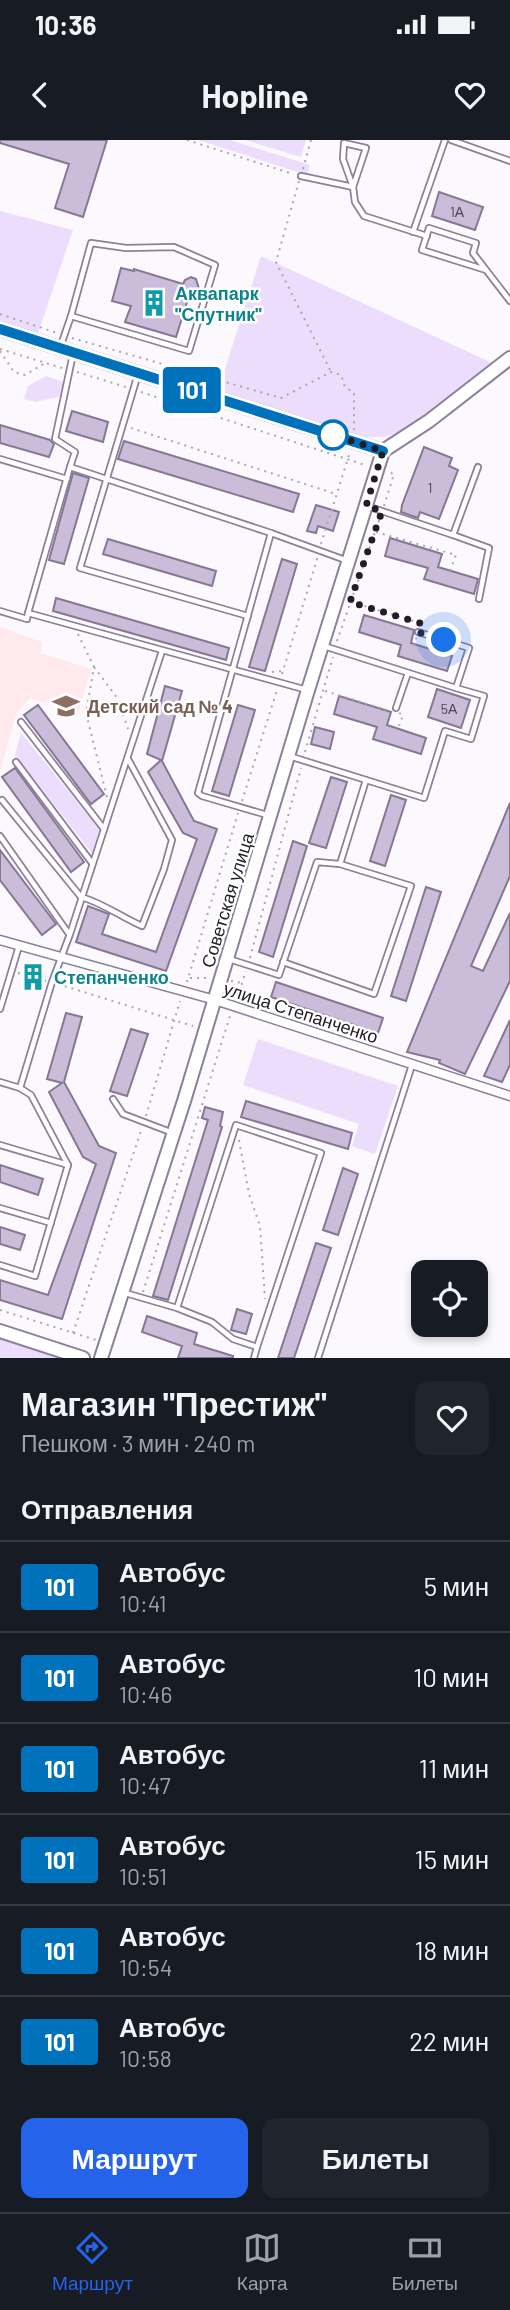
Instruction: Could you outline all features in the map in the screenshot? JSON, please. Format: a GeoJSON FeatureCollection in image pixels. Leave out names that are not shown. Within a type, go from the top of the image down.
{"type":"FeatureCollection","features":[{"type":"Feature","properties":{"kind":"street"},"geometry":{"type":"LineString","coordinates":[[0,329],[383,451],[429,421],[510,358]]}},
{"type":"Feature","properties":{"kind":"street","name":"Советская улица"},"geometry":{"type":"LineString","coordinates":[[101,1358],[228,959],[308,690],[329,648],[349,562],[383,451]]}},
{"type":"Feature","properties":{"kind":"street","name":"улица Степанченко"},"geometry":{"type":"LineString","coordinates":[[0,940],[215,1000],[510,1096]]}},
{"type":"Feature","properties":{"kind":"street"},"geometry":{"type":"LineString","coordinates":[[0,1331],[83,1358]]}},
{"type":"Feature","properties":{"kind":"lane"},"geometry":{"type":"LineString","coordinates":[[413,232],[445,140]]}},
{"type":"Feature","properties":{"kind":"lane"},"geometry":{"type":"LineString","coordinates":[[451,140],[510,161]]}},
{"type":"Feature","properties":{"kind":"lane"},"geometry":{"type":"LineString","coordinates":[[353,187],[366,148],[344,141],[343,159],[355,201],[364,216],[427,236]]}},
{"type":"Feature","properties":{"kind":"lane"},"geometry":{"type":"LineString","coordinates":[[301,176],[353,187]]}},
{"type":"Feature","properties":{"kind":"lane"},"geometry":{"type":"LineString","coordinates":[[486,270],[422,250],[429,228],[476,243],[473,253],[486,270],[510,302]]}},
{"type":"Feature","properties":{"kind":"lane"},"geometry":{"type":"LineString","coordinates":[[60,348],[92,243],[125,248],[174,247],[215,265],[189,351],[71,316]]}},
{"type":"Feature","properties":{"kind":"lane"},"geometry":{"type":"LineString","coordinates":[[0,611],[27,619],[75,452],[55,439],[73,352]]}},
{"type":"Feature","properties":{"kind":"lane"},"geometry":{"type":"LineString","coordinates":[[139,373],[80,568],[247,617]]}},
{"type":"Feature","properties":{"kind":"lane"},"geometry":{"type":"LineString","coordinates":[[0,458],[66,480]]}},
{"type":"Feature","properties":{"kind":"lane"},"geometry":{"type":"LineString","coordinates":[[70,467],[271,533],[349,562]]}},
{"type":"Feature","properties":{"kind":"lane"},"geometry":{"type":"LineString","coordinates":[[453,535],[478,467]]}},
{"type":"Feature","properties":{"kind":"lane"},"geometry":{"type":"LineString","coordinates":[[366,506],[489,548],[479,598]]}},
{"type":"Feature","properties":{"kind":"lane"},"geometry":{"type":"LineString","coordinates":[[271,533],[198,793],[271,816]]}},
{"type":"Feature","properties":{"kind":"lane"},"geometry":{"type":"LineString","coordinates":[[28,613],[308,690]]}},
{"type":"Feature","properties":{"kind":"lane"},"geometry":{"type":"LineString","coordinates":[[418,632],[469,648],[456,688]]}},
{"type":"Feature","properties":{"kind":"lane"},"geometry":{"type":"LineString","coordinates":[[289,756],[424,799],[445,732],[471,740],[484,696],[329,648]]}},
{"type":"Feature","properties":{"kind":"lane"},"geometry":{"type":"LineString","coordinates":[[20,1088],[59,958],[70,934],[162,651]]}},
{"type":"Feature","properties":{"kind":"lane"},"geometry":{"type":"LineString","coordinates":[[396,708],[408,673]]}},
{"type":"Feature","properties":{"kind":"lane"},"geometry":{"type":"LineString","coordinates":[[21,722],[104,830]]}},
{"type":"Feature","properties":{"kind":"lane"},"geometry":{"type":"LineString","coordinates":[[2,800],[81,897],[97,902],[115,914],[142,926],[172,840],[128,759]]}},
{"type":"Feature","properties":{"kind":"lane"},"geometry":{"type":"LineString","coordinates":[[16,762],[93,864]]}},
{"type":"Feature","properties":{"kind":"lane"},"geometry":{"type":"LineString","coordinates":[[340,864],[366,780]]}},
{"type":"Feature","properties":{"kind":"lane"},"geometry":{"type":"LineString","coordinates":[[0,836],[70,934]]}},
{"type":"Feature","properties":{"kind":"lane"},"geometry":{"type":"LineString","coordinates":[[228,959],[279,975],[283,962],[317,862],[340,864],[411,886],[374,994],[283,962]]}},
{"type":"Feature","properties":{"kind":"lane"},"geometry":{"type":"LineString","coordinates":[[0,1009],[19,946]]}},
{"type":"Feature","properties":{"kind":"lane"},"geometry":{"type":"LineString","coordinates":[[318,1358],[412,1065]]}},
{"type":"Feature","properties":{"kind":"lane"},"geometry":{"type":"LineString","coordinates":[[0,1082],[20,1088],[31,1095],[68,1165],[35,1276],[0,1265]]}},
{"type":"Feature","properties":{"kind":"lane"},"geometry":{"type":"LineString","coordinates":[[113,1100],[123,1114],[174,1133]]}},
{"type":"Feature","properties":{"kind":"lane"},"geometry":{"type":"LineString","coordinates":[[177,1308],[236,1125],[321,1153],[254,1358]]}},
{"type":"Feature","properties":{"kind":"lane"},"geometry":{"type":"LineString","coordinates":[[0,1145],[68,1165]]}},
{"type":"Feature","properties":{"kind":"lane"},"geometry":{"type":"LineString","coordinates":[[0,1208],[51,1223]]}},
{"type":"Feature","properties":{"kind":"lane"},"geometry":{"type":"LineString","coordinates":[[122,1292],[142,1296],[212,1322],[233,1339],[257,1347]]}},
{"type":"Feature","properties":{"kind":"path"},"geometry":{"type":"LineString","coordinates":[[187,140],[301,176]]}},
{"type":"Feature","properties":{"kind":"path"},"geometry":{"type":"LineString","coordinates":[[311,140],[276,262],[331,372]]}},
{"type":"Feature","properties":{"kind":"path"},"geometry":{"type":"LineString","coordinates":[[0,350],[15,372],[25,375],[46,363]]}},
{"type":"Feature","properties":{"kind":"path"},"geometry":{"type":"LineString","coordinates":[[0,350],[394,474],[350,602],[329,648],[324,691],[248,965],[142,1296]]}},
{"type":"Feature","properties":{"kind":"path"},"geometry":{"type":"LineString","coordinates":[[122,425],[337,494]]}},
{"type":"Feature","properties":{"kind":"path"},"geometry":{"type":"LineString","coordinates":[[376,532],[456,555],[449,574]]}},
{"type":"Feature","properties":{"kind":"path"},"geometry":{"type":"LineString","coordinates":[[350,602],[420,623],[414,646]]}},
{"type":"Feature","properties":{"kind":"path"},"geometry":{"type":"LineString","coordinates":[[75,627],[94,667],[118,699],[132,741]]}},
{"type":"Feature","properties":{"kind":"path"},"geometry":{"type":"LineString","coordinates":[[94,667],[86,713],[111,809]]}},
{"type":"Feature","properties":{"kind":"path"},"geometry":{"type":"LineString","coordinates":[[324,691],[403,715],[398,726]]}},
{"type":"Feature","properties":{"kind":"path"},"geometry":{"type":"LineString","coordinates":[[12,972],[174,1019]]}},
{"type":"Feature","properties":{"kind":"path"},"geometry":{"type":"LineString","coordinates":[[236,1125],[248,1194],[260,1226],[266,1319]]}},
{"type":"Feature","properties":{"kind":"path"},"geometry":{"type":"LineString","coordinates":[[0,1310],[105,1343]]}},
{"type":"Feature","properties":{"kind":"shaded area"},"geometry":{"type":"Polygon","coordinates":[[[198,140],[230,140],[310,165],[307,175],[198,140]]]}},
{"type":"Feature","properties":{"kind":"shaded area"},"geometry":{"type":"Polygon","coordinates":[[[245,140],[306,140],[301,157],[245,140]]]}},
{"type":"Feature","properties":{"kind":"shaded area"},"geometry":{"type":"Polygon","coordinates":[[[0,211],[73,230],[35,342],[0,330],[0,211]]]}},
{"type":"Feature","properties":{"kind":"shaded area"},"geometry":{"type":"Polygon","coordinates":[[[261,256],[492,363],[416,423],[384,437],[363,437],[312,425],[216,397],[261,256]]]}},
{"type":"Feature","properties":{"kind":"shaded area"},"geometry":{"type":"Polygon","coordinates":[[[46,376],[66,383],[62,396],[35,402],[24,399],[28,386],[46,376]]]}},
{"type":"Feature","properties":{"kind":"shaded area","name":"Детский сад № 4"},"geometry":{"type":"Polygon","coordinates":[[[0,627],[42,642],[41,653],[91,669],[78,714],[30,698],[16,714],[0,772],[0,627]]]}},
{"type":"Feature","properties":{"kind":"shaded area"},"geometry":{"type":"Polygon","coordinates":[[[21,733],[100,830],[92,853],[15,755],[21,733]]]}},
{"type":"Feature","properties":{"kind":"shaded area"},"geometry":{"type":"Polygon","coordinates":[[[258,1039],[398,1086],[375,1154],[352,1146],[359,1124],[243,1085],[258,1039]]]}},
{"type":"Feature","properties":{"kind":"shaded area"},"geometry":{"type":"Polygon","coordinates":[[[0,1338],[61,1358],[0,1358],[0,1338]]]}},
{"type":"Feature","properties":{"kind":"building"},"geometry":{"type":"Polygon","coordinates":[[[0,140],[107,140],[83,217],[55,208],[69,164],[0,143],[0,140]]]}},
{"type":"Feature","properties":{"kind":"building"},"geometry":{"type":"Polygon","coordinates":[[[439,192],[483,207],[475,230],[432,216],[439,192]]]}},
{"type":"Feature","properties":{"kind":"building","name":"Аквапарк \"Спутник\""},"geometry":{"type":"Polygon","coordinates":[[[121,268],[134,269],[183,284],[191,277],[196,279],[199,289],[189,296],[176,337],[125,322],[131,306],[112,301],[121,268]]]}},
{"type":"Feature","properties":{"kind":"building"},"geometry":{"type":"Polygon","coordinates":[[[72,411],[108,422],[103,442],[66,431],[72,411]]]}},
{"type":"Feature","properties":{"kind":"building"},"geometry":{"type":"Polygon","coordinates":[[[0,425],[50,440],[54,444],[49,457],[0,443],[0,425]]]}},
{"type":"Feature","properties":{"kind":"building"},"geometry":{"type":"Polygon","coordinates":[[[124,441],[299,494],[293,512],[118,459],[124,441]]]}},
{"type":"Feature","properties":{"kind":"building"},"geometry":{"type":"Polygon","coordinates":[[[424,447],[452,458],[449,466],[458,470],[439,519],[420,512],[418,518],[401,512],[424,447]]]}},
{"type":"Feature","properties":{"kind":"building"},"geometry":{"type":"Polygon","coordinates":[[[73,473],[89,478],[64,564],[49,560],[73,473]]]}},
{"type":"Feature","properties":{"kind":"building"},"geometry":{"type":"Polygon","coordinates":[[[316,505],[339,512],[333,531],[318,526],[316,533],[307,531],[316,505]]]}},
{"type":"Feature","properties":{"kind":"building"},"geometry":{"type":"Polygon","coordinates":[[[390,538],[442,554],[438,567],[478,579],[474,594],[424,579],[428,568],[385,556],[390,538]]]}},
{"type":"Feature","properties":{"kind":"building"},"geometry":{"type":"Polygon","coordinates":[[[108,539],[216,571],[212,586],[103,554],[108,539]]]}},
{"type":"Feature","properties":{"kind":"building"},"geometry":{"type":"Polygon","coordinates":[[[282,559],[297,564],[265,671],[249,667],[282,559]]]}},
{"type":"Feature","properties":{"kind":"building"},"geometry":{"type":"Polygon","coordinates":[[[56,598],[229,648],[226,660],[53,611],[56,598]]]}},
{"type":"Feature","properties":{"kind":"building"},"geometry":{"type":"Polygon","coordinates":[[[364,615],[414,630],[411,643],[452,656],[447,671],[398,656],[401,645],[359,632],[364,615]]]}},
{"type":"Feature","properties":{"kind":"building"},"geometry":{"type":"Polygon","coordinates":[[[165,686],[182,691],[162,761],[194,821],[217,829],[166,971],[76,942],[88,906],[109,914],[102,934],[156,952],[197,839],[183,833],[148,772],[161,760],[147,754],[165,686]]]}},
{"type":"Feature","properties":{"kind":"building"},"geometry":{"type":"Polygon","coordinates":[[[437,689],[470,700],[461,728],[428,717],[437,689]]]}},
{"type":"Feature","properties":{"kind":"building"},"geometry":{"type":"Polygon","coordinates":[[[339,696],[391,712],[387,725],[426,738],[421,754],[373,739],[377,727],[334,714],[339,696]]]}},
{"type":"Feature","properties":{"kind":"building"},"geometry":{"type":"Polygon","coordinates":[[[38,705],[104,794],[91,804],[24,715],[38,705]]]}},
{"type":"Feature","properties":{"kind":"building"},"geometry":{"type":"Polygon","coordinates":[[[238,705],[255,710],[229,796],[212,791],[238,705]]]}},
{"type":"Feature","properties":{"kind":"building"},"geometry":{"type":"Polygon","coordinates":[[[315,727],[334,732],[330,749],[311,744],[315,727]]]}},
{"type":"Feature","properties":{"kind":"building"},"geometry":{"type":"Polygon","coordinates":[[[15,768],[84,862],[71,872],[2,777],[15,768]]]}},
{"type":"Feature","properties":{"kind":"building"},"geometry":{"type":"Polygon","coordinates":[[[331,777],[347,782],[326,848],[309,843],[331,777]]]}},
{"type":"Feature","properties":{"kind":"building"},"geometry":{"type":"Polygon","coordinates":[[[391,795],[406,800],[385,866],[370,861],[391,795]]]}},
{"type":"Feature","properties":{"kind":"building"},"geometry":{"type":"Polygon","coordinates":[[[510,803],[510,876],[471,966],[483,971],[510,913],[510,981],[465,1074],[439,1063],[440,1060],[407,1052],[510,803]]]}},
{"type":"Feature","properties":{"kind":"building"},"geometry":{"type":"Polygon","coordinates":[[[293,841],[307,846],[273,957],[259,952],[293,841]]]}},
{"type":"Feature","properties":{"kind":"building"},"geometry":{"type":"Polygon","coordinates":[[[0,850],[56,924],[42,935],[0,880],[0,850]]]}},
{"type":"Feature","properties":{"kind":"building"},"geometry":{"type":"Polygon","coordinates":[[[426,887],[441,892],[406,1001],[391,996],[426,887]]]}},
{"type":"Feature","properties":{"kind":"building"},"geometry":{"type":"Polygon","coordinates":[[[276,982],[383,1018],[378,1033],[271,997],[276,982]]]}},
{"type":"Feature","properties":{"kind":"building"},"geometry":{"type":"Polygon","coordinates":[[[66,1013],[82,1017],[64,1082],[99,1146],[116,1153],[62,1319],[0,1300],[0,1280],[48,1295],[96,1164],[83,1157],[49,1092],[62,1083],[47,1079],[66,1013]]]}},
{"type":"Feature","properties":{"kind":"building"},"geometry":{"type":"Polygon","coordinates":[[[510,1020],[510,1065],[502,1082],[484,1076],[510,1020]]]}},
{"type":"Feature","properties":{"kind":"building"},"geometry":{"type":"Polygon","coordinates":[[[131,1029],[148,1034],[127,1096],[110,1091],[131,1029]]]}},
{"type":"Feature","properties":{"kind":"building"},"geometry":{"type":"Polygon","coordinates":[[[246,1101],[352,1133],[348,1149],[241,1117],[246,1101]]]}},
{"type":"Feature","properties":{"kind":"building"},"geometry":{"type":"Polygon","coordinates":[[[205,1107],[223,1112],[222,1127],[168,1300],[153,1296],[208,1120],[202,1118],[205,1107]]]}},
{"type":"Feature","properties":{"kind":"building"},"geometry":{"type":"Polygon","coordinates":[[[0,1165],[43,1179],[38,1195],[0,1182],[0,1165]]]}},
{"type":"Feature","properties":{"kind":"building"},"geometry":{"type":"Polygon","coordinates":[[[343,1168],[358,1174],[338,1235],[323,1230],[343,1168]]]}},
{"type":"Feature","properties":{"kind":"building"},"geometry":{"type":"Polygon","coordinates":[[[0,1227],[25,1235],[20,1250],[0,1244],[0,1227]]]}},
{"type":"Feature","properties":{"kind":"building"},"geometry":{"type":"Polygon","coordinates":[[[316,1243],[331,1248],[294,1358],[278,1358],[316,1243]]]}},
{"type":"Feature","properties":{"kind":"building"},"geometry":{"type":"Polygon","coordinates":[[[237,1309],[252,1314],[246,1334],[231,1330],[237,1309]]]}},
{"type":"Feature","properties":{"kind":"building"},"geometry":{"type":"Polygon","coordinates":[[[147,1316],[197,1333],[194,1344],[233,1358],[178,1358],[182,1346],[142,1332],[147,1316]]]}},
{"type":"Feature","properties":{"kind":"bus line","name":"101"},"geometry":{"type":"LineString","coordinates":[[0,329],[383,451]]}},
{"type":"Feature","properties":{"kind":"place","name":"Аквапарк \"Спутник\""},"geometry":{"type":"Point","coordinates":[154,303]}},
{"type":"Feature","properties":{"kind":"place","name":"Детский сад № 4"},"geometry":{"type":"Point","coordinates":[66,706]}},
{"type":"Feature","properties":{"kind":"place","name":"Степанченко"},"geometry":{"type":"Point","coordinates":[33,977]}},
{"type":"Feature","properties":{"kind":"route"},"geometry":{"type":"LineString","coordinates":[[333,435],[330,434],[383,451],[366,506],[382,511],[350,602],[420,623],[418,632],[444,640]]}}]}
